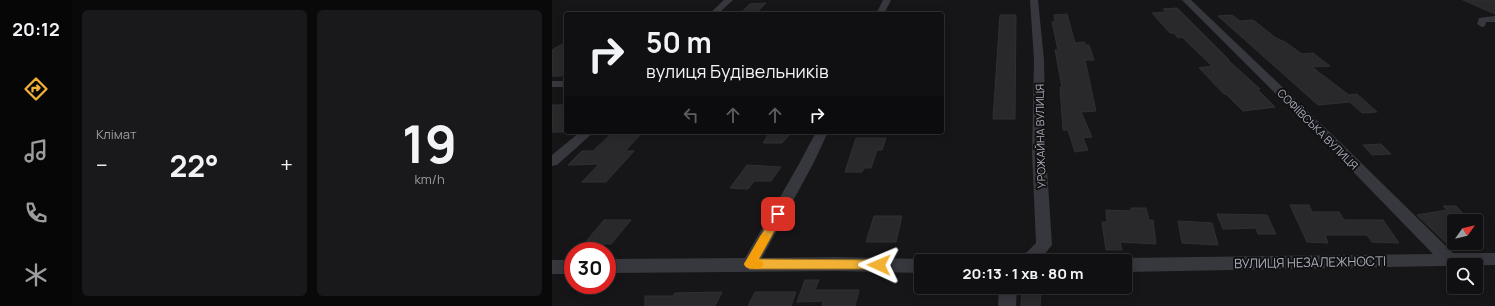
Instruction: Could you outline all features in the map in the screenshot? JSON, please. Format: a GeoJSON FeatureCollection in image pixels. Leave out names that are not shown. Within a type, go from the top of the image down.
{"type":"FeatureCollection","features":[{"type":"Feature","properties":{"kind":"street"},"geometry":{"type":"LineString","coordinates":[[716,12],[729,0]]}},
{"type":"Feature","properties":{"kind":"street"},"geometry":{"type":"LineString","coordinates":[[881,12],[886,0]]}},
{"type":"Feature","properties":{"kind":"street","name":"УРОЖАЙНА ВУЛИЦЯ"},"geometry":{"type":"LineString","coordinates":[[1034,0],[1039,60],[1039,153],[1044,245],[1036,254]]}},
{"type":"Feature","properties":{"kind":"street","name":"СОФІЇВСЬКА ВУЛИЦЯ"},"geometry":{"type":"LineString","coordinates":[[1186,0],[1338,147],[1447,258]]}},
{"type":"Feature","properties":{"kind":"street"},"geometry":{"type":"LineString","coordinates":[[1482,24],[1482,20],[1495,20]]}},
{"type":"Feature","properties":{"kind":"street"},"geometry":{"type":"LineString","coordinates":[[552,84],[564,84]]}},
{"type":"Feature","properties":{"kind":"street"},"geometry":{"type":"LineString","coordinates":[[552,162],[586,134]]}},
{"type":"Feature","properties":{"kind":"street"},"geometry":{"type":"LineString","coordinates":[[750,264],[806,164],[821,134]]}},
{"type":"Feature","properties":{"kind":"street","name":"ВУЛИЦЯ НЕЗАЛЕЖНОСТІ"},"geometry":{"type":"LineString","coordinates":[[1132,265],[1447,259]]}},
{"type":"Feature","properties":{"kind":"street","name":"ВУЛИЦЯ НЕЗАЛЕЖНОСТІ"},"geometry":{"type":"LineString","coordinates":[[1483,259],[1495,259]]}},
{"type":"Feature","properties":{"kind":"street"},"geometry":{"type":"LineString","coordinates":[[616,266],[750,264],[914,266]]}},
{"type":"Feature","properties":{"kind":"street"},"geometry":{"type":"LineString","coordinates":[[552,267],[564,267]]}},
{"type":"Feature","properties":{"kind":"street"},"geometry":{"type":"LineString","coordinates":[[1007,306],[1008,294]]}},
{"type":"Feature","properties":{"kind":"building"},"geometry":{"type":"Polygon","coordinates":[[[1463,0],[1495,0],[1495,14],[1463,0]]]}},
{"type":"Feature","properties":{"kind":"building"},"geometry":{"type":"Polygon","coordinates":[[[766,3],[757,12],[742,12],[750,4],[766,3]]]}},
{"type":"Feature","properties":{"kind":"building"},"geometry":{"type":"Polygon","coordinates":[[[1177,8],[1228,60],[1260,89],[1257,89],[1275,107],[1243,111],[1226,94],[1224,94],[1199,68],[1212,66],[1182,37],[1178,38],[1174,33],[1170,33],[1152,13],[1166,12],[1163,9],[1177,8]]]}},
{"type":"Feature","properties":{"kind":"building"},"geometry":{"type":"Polygon","coordinates":[[[1067,14],[1075,43],[1084,42],[1086,45],[1089,45],[1094,60],[1085,60],[1096,111],[1081,112],[1092,137],[1083,138],[1088,150],[1075,152],[1068,130],[1063,130],[1060,87],[1062,87],[1055,50],[1058,50],[1052,22],[1055,22],[1054,15],[1067,14]]]}},
{"type":"Feature","properties":{"kind":"building"},"geometry":{"type":"Polygon","coordinates":[[[1000,15],[1016,15],[1015,119],[993,119],[1000,15]]]}},
{"type":"Feature","properties":{"kind":"building"},"geometry":{"type":"Polygon","coordinates":[[[1232,15],[1240,21],[1253,20],[1276,38],[1285,42],[1302,54],[1313,53],[1330,66],[1312,67],[1349,95],[1357,94],[1377,112],[1362,113],[1350,102],[1318,105],[1218,16],[1232,15]]]}},
{"type":"Feature","properties":{"kind":"building"},"geometry":{"type":"Polygon","coordinates":[[[564,43],[564,74],[561,76],[552,76],[552,50],[564,43]]]}},
{"type":"Feature","properties":{"kind":"building"},"geometry":{"type":"Polygon","coordinates":[[[552,105],[564,105],[564,132],[552,132],[552,105]]]}},
{"type":"Feature","properties":{"kind":"building"},"geometry":{"type":"Polygon","coordinates":[[[611,134],[641,134],[625,151],[634,151],[606,182],[582,182],[599,164],[568,165],[582,151],[593,151],[611,134]]]}},
{"type":"Feature","properties":{"kind":"building"},"geometry":{"type":"Polygon","coordinates":[[[769,134],[790,134],[782,143],[763,143],[769,134]]]}},
{"type":"Feature","properties":{"kind":"building"},"geometry":{"type":"Polygon","coordinates":[[[856,138],[886,138],[882,150],[877,150],[871,168],[864,168],[862,172],[845,172],[856,138]]]}},
{"type":"Feature","properties":{"kind":"building"},"geometry":{"type":"Polygon","coordinates":[[[1381,144],[1391,154],[1372,155],[1363,145],[1381,144]]]}},
{"type":"Feature","properties":{"kind":"building"},"geometry":{"type":"Polygon","coordinates":[[[747,165],[781,167],[771,181],[754,181],[748,189],[730,188],[747,165]]]}},
{"type":"Feature","properties":{"kind":"building"},"geometry":{"type":"Polygon","coordinates":[[[1290,205],[1309,205],[1312,212],[1339,212],[1344,220],[1383,220],[1399,243],[1372,242],[1367,235],[1325,235],[1328,243],[1307,242],[1290,205]]]}},
{"type":"Feature","properties":{"kind":"building"},"geometry":{"type":"Polygon","coordinates":[[[1443,206],[1456,206],[1463,214],[1447,214],[1447,242],[1445,242],[1417,215],[1447,210],[1443,206]]]}},
{"type":"Feature","properties":{"kind":"building"},"geometry":{"type":"Polygon","coordinates":[[[1131,208],[1146,208],[1149,220],[1153,220],[1156,244],[1120,242],[1122,250],[1106,250],[1102,222],[1107,222],[1106,210],[1131,211],[1131,208]]]}},
{"type":"Feature","properties":{"kind":"building"},"geometry":{"type":"Polygon","coordinates":[[[1217,214],[1267,215],[1276,234],[1258,234],[1256,228],[1223,229],[1217,214]]]}},
{"type":"Feature","properties":{"kind":"building"},"geometry":{"type":"Polygon","coordinates":[[[874,216],[902,216],[896,242],[866,242],[874,216]]]}},
{"type":"Feature","properties":{"kind":"building"},"geometry":{"type":"Polygon","coordinates":[[[604,220],[631,220],[613,242],[586,242],[604,220]]]}},
{"type":"Feature","properties":{"kind":"building"},"geometry":{"type":"Polygon","coordinates":[[[1178,221],[1212,223],[1218,245],[1182,243],[1178,221]]]}},
{"type":"Feature","properties":{"kind":"building"},"geometry":{"type":"Polygon","coordinates":[[[805,280],[819,280],[815,290],[859,290],[855,306],[822,306],[823,301],[797,302],[805,280]]]}},
{"type":"Feature","properties":{"kind":"building"},"geometry":{"type":"Polygon","coordinates":[[[722,292],[715,306],[645,306],[645,296],[673,296],[675,293],[722,292]]]}},
{"type":"Feature","properties":{"kind":"building"},"geometry":{"type":"Polygon","coordinates":[[[755,292],[796,292],[791,306],[748,306],[755,292]]]}},
{"type":"Feature","properties":{"kind":"building"},"geometry":{"type":"Polygon","coordinates":[[[1022,294],[1041,294],[1040,306],[1021,306],[1022,294]]]}},
{"type":"Feature","properties":{"kind":"slow traffic"},"geometry":{"type":"LineString","coordinates":[[758,264],[750,264],[765,238]]}},
{"type":"Feature","properties":{"kind":"route"},"geometry":{"type":"LineString","coordinates":[[778,214],[750,264],[879,265]]}}]}
